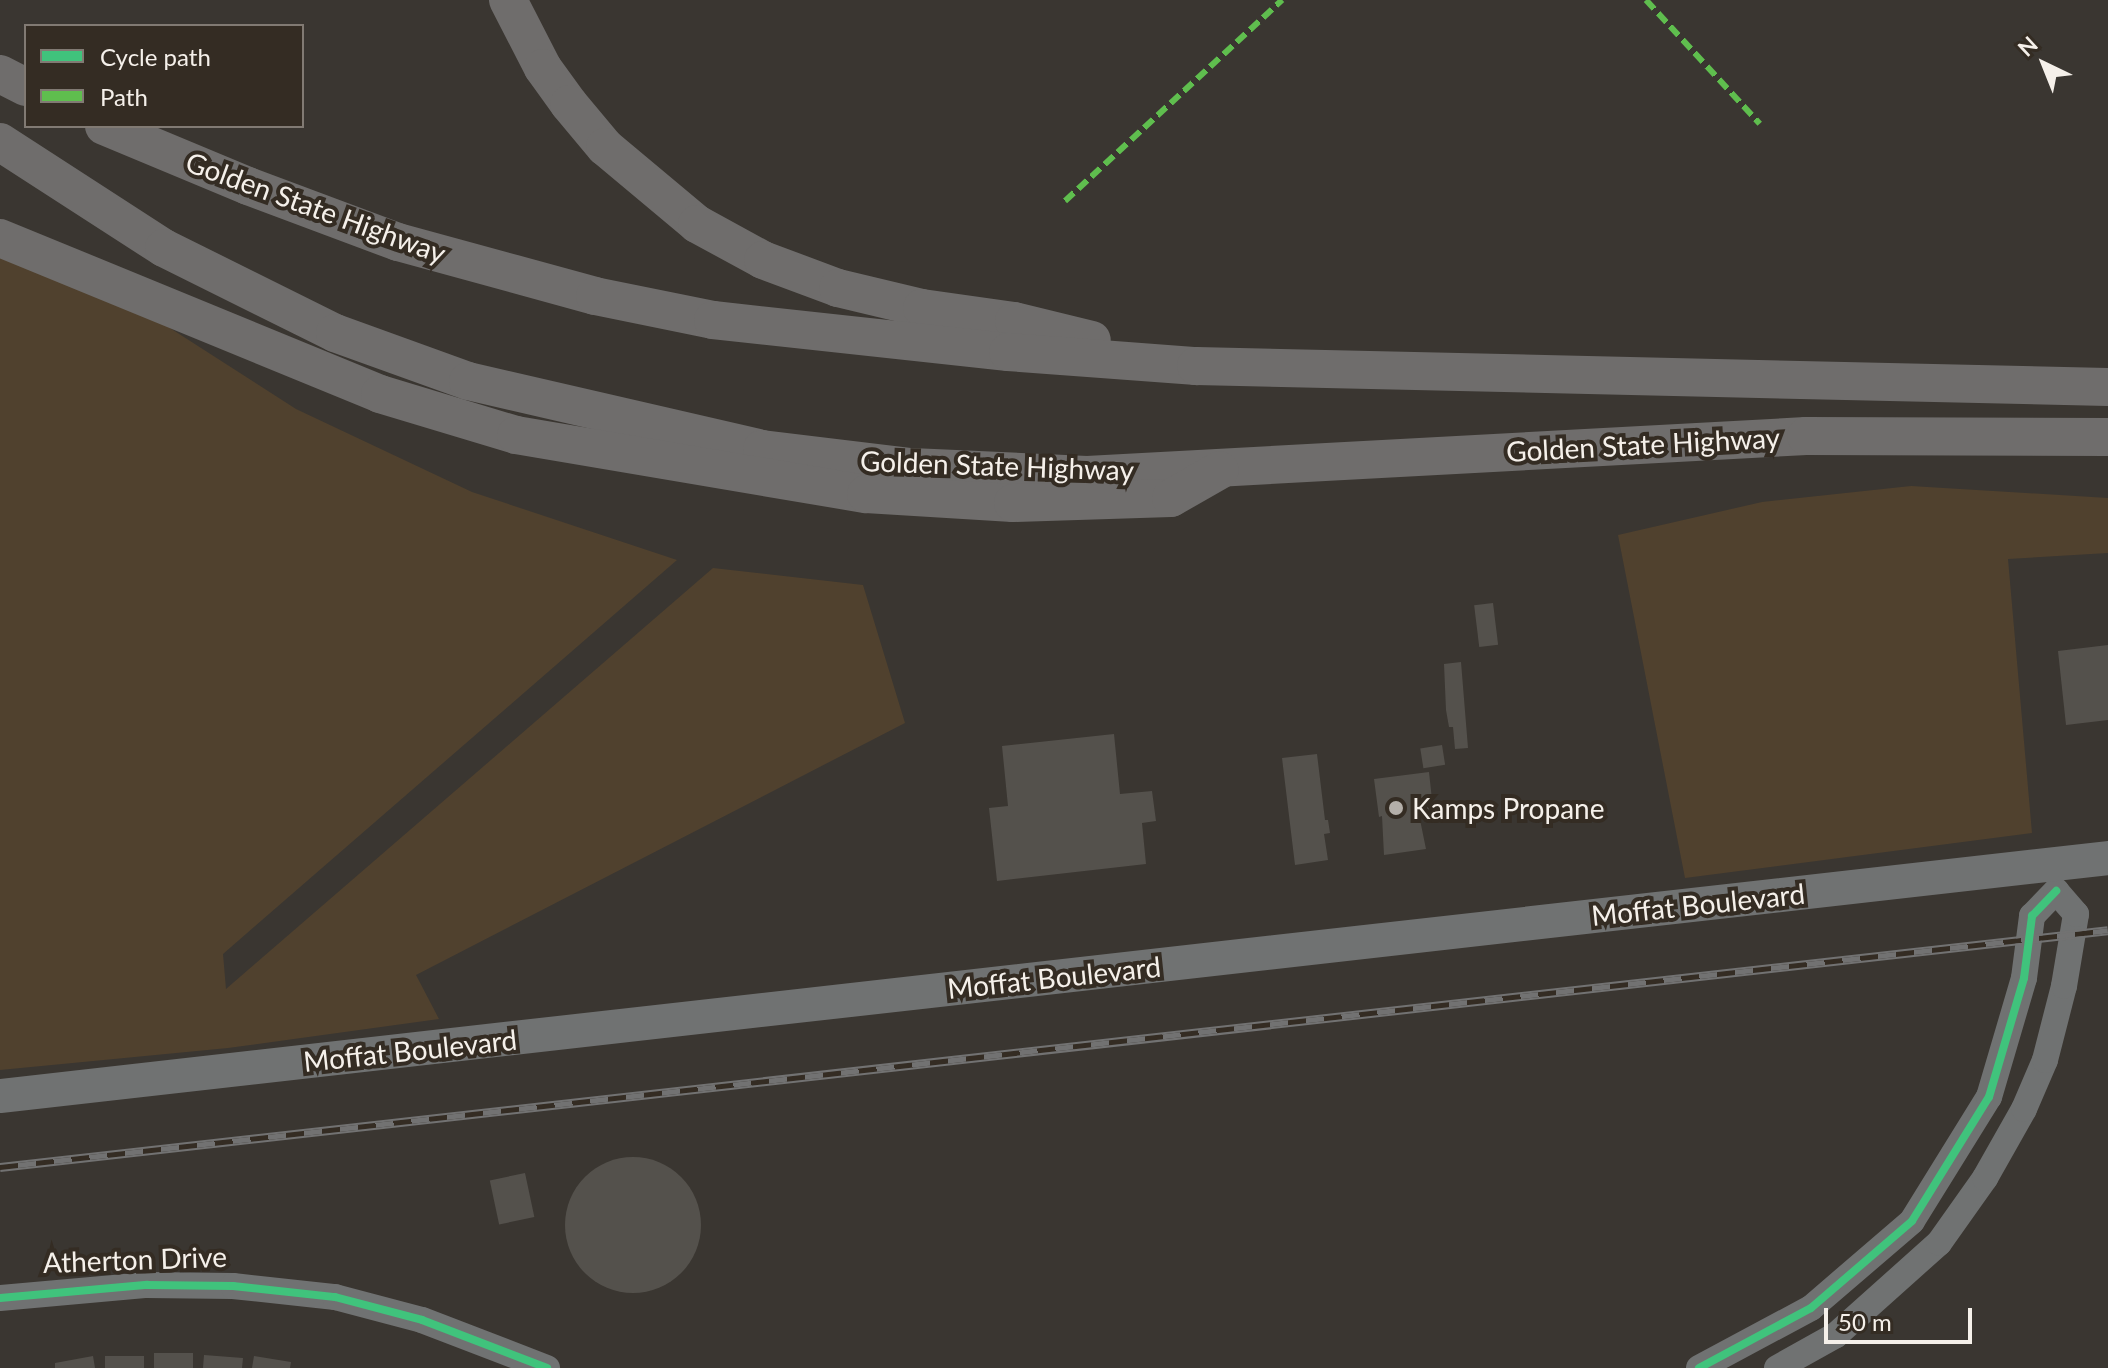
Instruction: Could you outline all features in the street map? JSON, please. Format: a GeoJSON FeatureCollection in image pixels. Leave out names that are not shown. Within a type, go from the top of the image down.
{"type":"FeatureCollection","features":[{"type":"Feature","properties":{"kind":"highway"},"geometry":{"type":"LineString","coordinates":[[508,0],[543,68],[605,147],[697,224],[763,260],[838,288],[922,308],[1014,321],[1196,366]]}},
{"type":"Feature","properties":{"kind":"highway"},"geometry":{"type":"LineString","coordinates":[[0,74],[24,86]]}},
{"type":"Feature","properties":{"kind":"highway","name":"Golden State Highway"},"geometry":{"type":"LineString","coordinates":[[109,128],[248,186],[398,242],[595,296],[713,320],[993,350],[1196,366],[2108,387]]}},
{"type":"Feature","properties":{"kind":"highway","name":"Golden State Highway"},"geometry":{"type":"LineString","coordinates":[[0,142],[164,248],[335,333],[468,381],[762,449],[911,467],[1087,475],[1806,436],[2108,437]]}},
{"type":"Feature","properties":{"kind":"highway"},"geometry":{"type":"LineString","coordinates":[[0,238],[380,394],[516,435],[866,494],[1013,503],[1171,498],[1226,466]]}},
{"type":"Feature","properties":{"kind":"main road","name":"Moffat Boulevard"},"geometry":{"type":"LineString","coordinates":[[0,1096],[2055,877],[2108,858]]}},
{"type":"Feature","properties":{"kind":"street"},"geometry":{"type":"LineString","coordinates":[[1699,1368],[1811,1308],[1912,1221],[1989,1097],[2024,978],[2032,916],[2055,877],[2076,914],[2064,986],[2045,1060],[2024,1109],[1985,1178],[1939,1243],[1836,1335],[1777,1368]]}},
{"type":"Feature","properties":{"kind":"street","name":"Atherton Drive"},"geometry":{"type":"LineString","coordinates":[[0,1298],[147,1285],[233,1286],[335,1297],[422,1320],[547,1368]]}},
{"type":"Feature","properties":{"kind":"shaded area"},"geometry":{"type":"Polygon","coordinates":[[[0,219],[296,409],[472,492],[677,560],[223,954],[226,989],[713,568],[863,585],[905,723],[416,975],[439,1019],[228,1048],[0,1070],[0,219]]]}},
{"type":"Feature","properties":{"kind":"shaded area"},"geometry":{"type":"Polygon","coordinates":[[[1911,486],[2108,498],[2108,553],[2008,559],[2032,833],[1685,878],[1618,535],[1762,502],[1911,486]]]}},
{"type":"Feature","properties":{"kind":"building"},"geometry":{"type":"Polygon","coordinates":[[[1493,603],[1498,645],[1479,647],[1474,605],[1493,603]]]}},
{"type":"Feature","properties":{"kind":"building"},"geometry":{"type":"Polygon","coordinates":[[[2108,645],[2108,720],[2066,725],[2058,651],[2108,645]]]}},
{"type":"Feature","properties":{"kind":"building"},"geometry":{"type":"Polygon","coordinates":[[[1461,662],[1468,748],[1455,749],[1453,727],[1449,727],[1446,710],[1444,664],[1461,662]]]}},
{"type":"Feature","properties":{"kind":"building"},"geometry":{"type":"Polygon","coordinates":[[[1114,734],[1120,794],[1152,791],[1156,821],[1142,823],[1146,864],[997,881],[989,808],[1008,806],[1002,746],[1114,734]]]}},
{"type":"Feature","properties":{"kind":"building"},"geometry":{"type":"Polygon","coordinates":[[[1442,745],[1445,765],[1423,768],[1420,748],[1442,745]]]}},
{"type":"Feature","properties":{"kind":"building"},"geometry":{"type":"Polygon","coordinates":[[[1317,754],[1325,820],[1328,820],[1330,833],[1324,834],[1328,860],[1295,865],[1282,758],[1317,754]]]}},
{"type":"Feature","properties":{"kind":"building"},"geometry":{"type":"Polygon","coordinates":[[[1429,772],[1433,809],[1418,810],[1426,849],[1384,855],[1382,816],[1379,817],[1374,779],[1429,772]]]}},
{"type":"Feature","properties":{"kind":"building"},"geometry":{"type":"Polygon","coordinates":[[[633,1157],[659,1163],[681,1177],[695,1199],[701,1225],[695,1251],[681,1273],[659,1287],[633,1293],[607,1287],[585,1273],[571,1251],[565,1225],[571,1199],[585,1177],[607,1163],[633,1157]]]}},
{"type":"Feature","properties":{"kind":"building"},"geometry":{"type":"Polygon","coordinates":[[[525,1173],[534,1217],[499,1225],[490,1180],[525,1173]]]}},
{"type":"Feature","properties":{"kind":"building"},"geometry":{"type":"Polygon","coordinates":[[[154,1353],[193,1353],[193,1368],[154,1368],[154,1353]]]}},
{"type":"Feature","properties":{"kind":"building"},"geometry":{"type":"Polygon","coordinates":[[[204,1355],[243,1358],[242,1368],[203,1368],[204,1355]]]}},
{"type":"Feature","properties":{"kind":"building"},"geometry":{"type":"Polygon","coordinates":[[[93,1356],[95,1368],[55,1368],[55,1363],[93,1356]]]}},
{"type":"Feature","properties":{"kind":"building"},"geometry":{"type":"Polygon","coordinates":[[[105,1356],[144,1356],[144,1368],[105,1368],[105,1356]]]}},
{"type":"Feature","properties":{"kind":"building"},"geometry":{"type":"Polygon","coordinates":[[[254,1356],[291,1362],[290,1368],[252,1368],[254,1356]]]}},
{"type":"Feature","properties":{"kind":"railway"},"geometry":{"type":"LineString","coordinates":[[0,1167],[2108,930]]}},
{"type":"Feature","properties":{"kind":"marked path"},"geometry":{"type":"LineString","coordinates":[[1065,201],[1282,0]]}},
{"type":"Feature","properties":{"kind":"marked path"},"geometry":{"type":"LineString","coordinates":[[1646,0],[1760,124]]}},
{"type":"Feature","properties":{"kind":"cycle path"},"geometry":{"type":"LineString","coordinates":[[1699,1368],[1811,1308],[1912,1221],[1989,1097],[2024,978],[2032,916],[2056,891]]}},
{"type":"Feature","properties":{"kind":"cycle path"},"geometry":{"type":"LineString","coordinates":[[0,1298],[147,1285],[233,1286],[335,1297],[422,1320],[547,1368]]}},
{"type":"Feature","properties":{"kind":"place","name":"Kamps Propane"},"geometry":{"type":"Point","coordinates":[1396,808]}}]}
